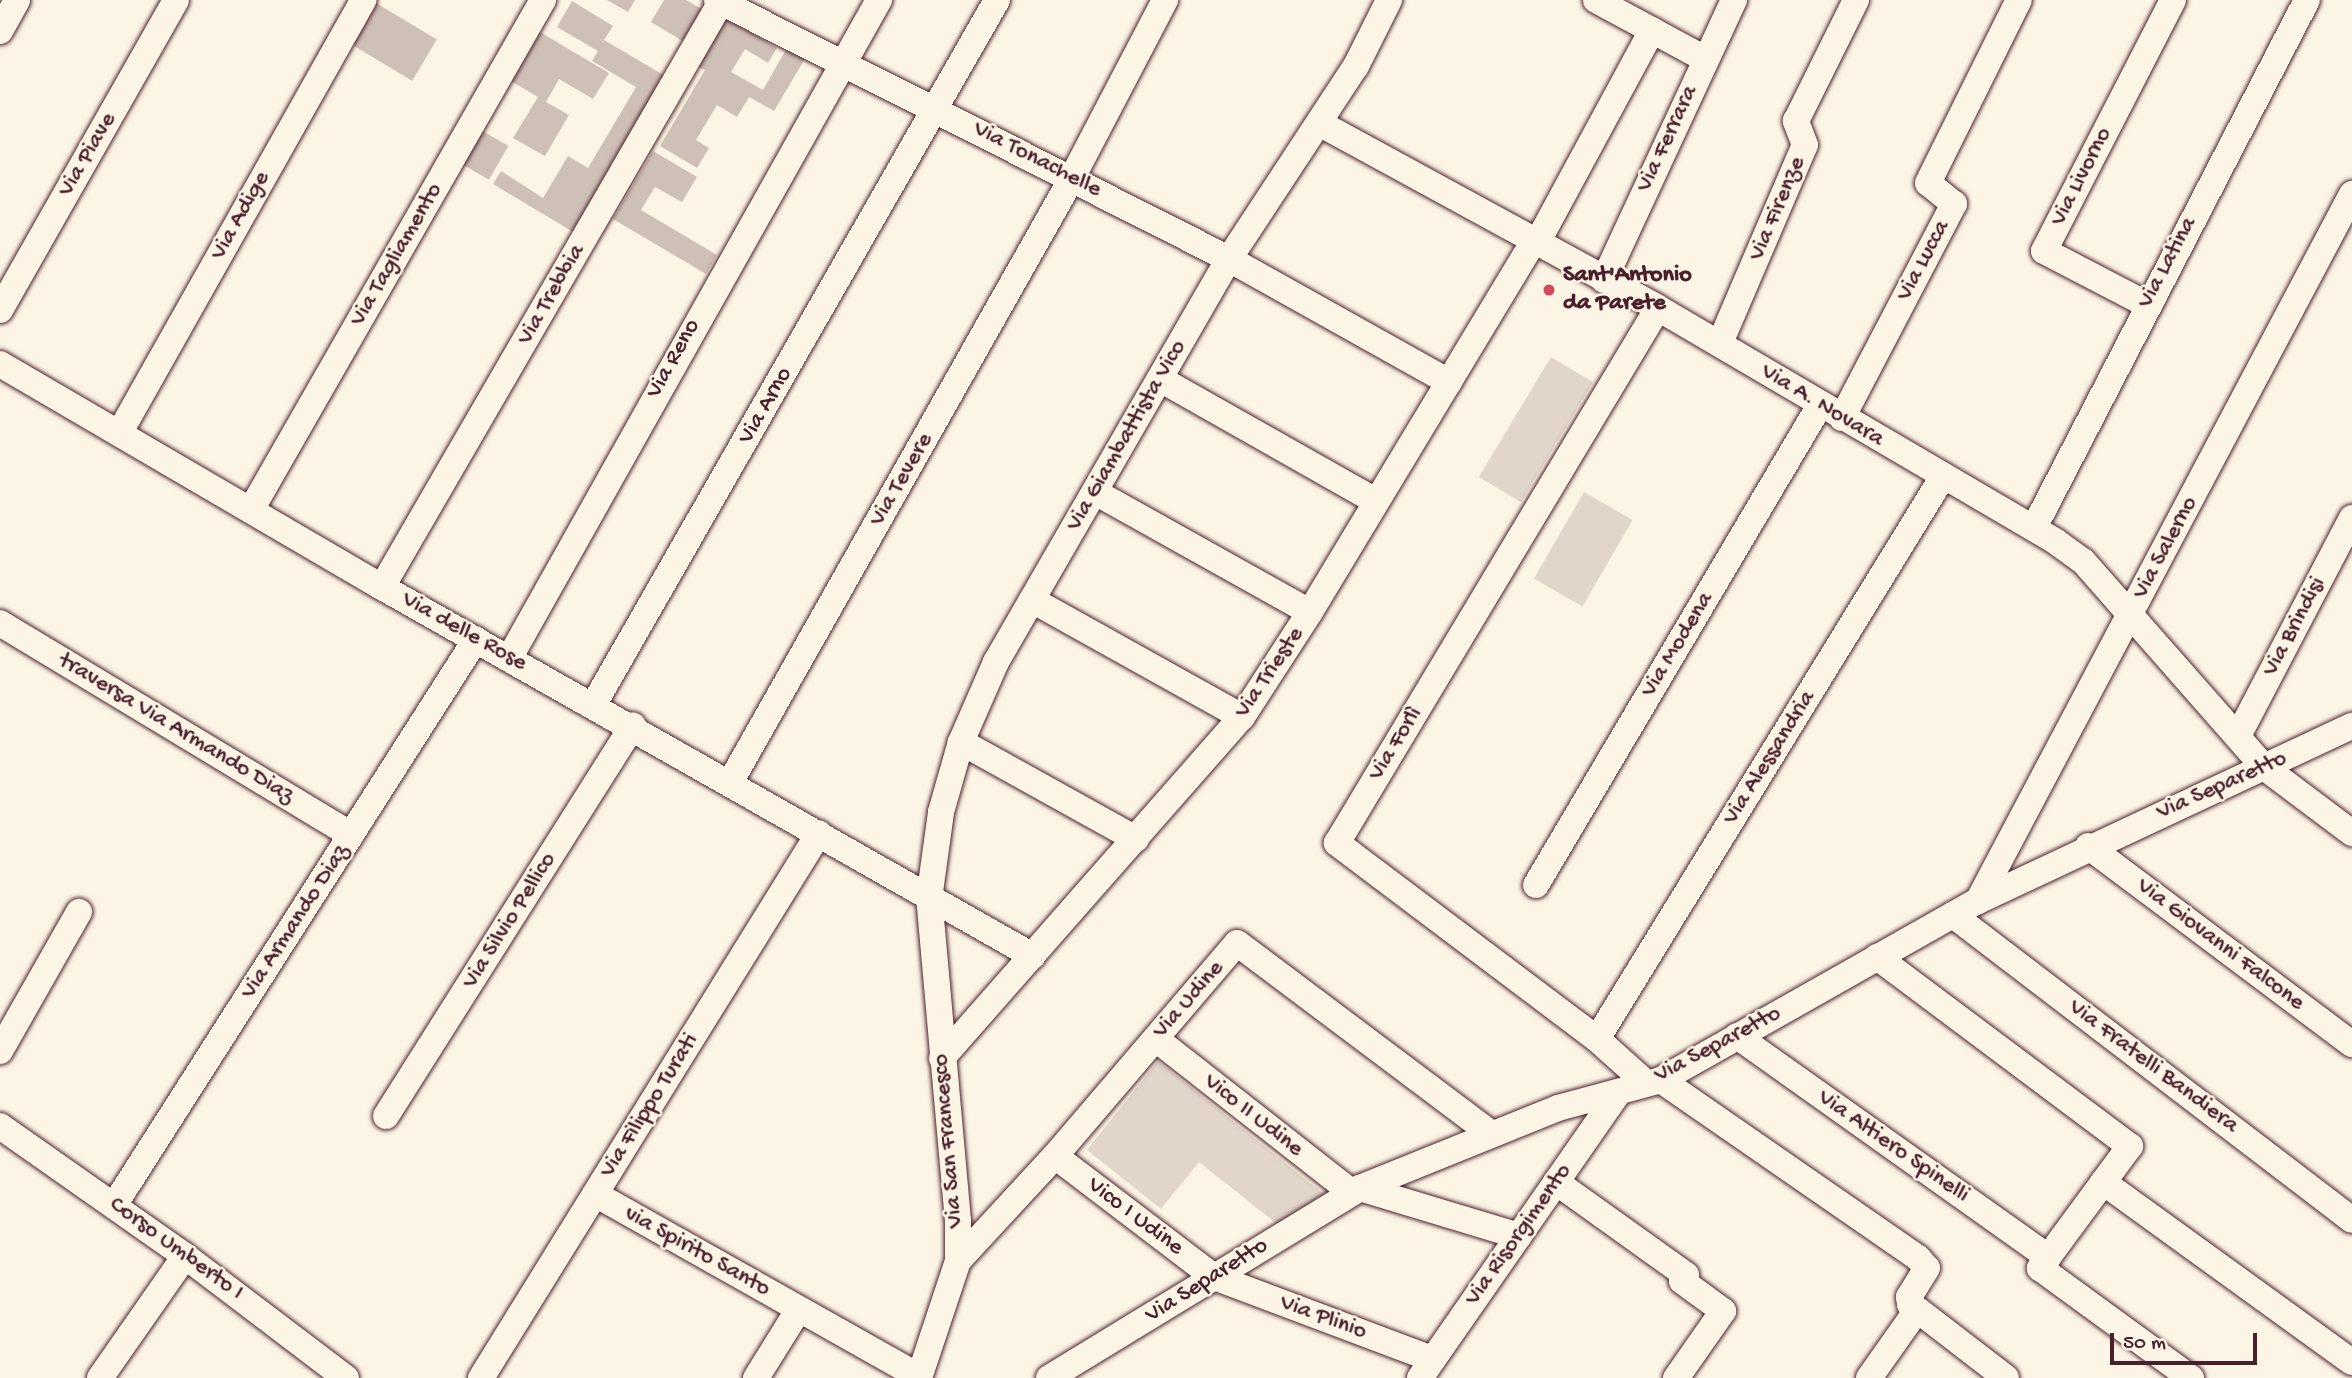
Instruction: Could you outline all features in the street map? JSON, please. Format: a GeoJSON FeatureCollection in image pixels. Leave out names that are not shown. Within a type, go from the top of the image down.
{"type":"FeatureCollection","features":[{"type":"Feature","properties":{"kind":"street"},"geometry":{"type":"LineString","coordinates":[[0,31],[17,0]]}},
{"type":"Feature","properties":{"kind":"street","name":"Via Piave"},"geometry":{"type":"LineString","coordinates":[[0,310],[176,0]]}},
{"type":"Feature","properties":{"kind":"street","name":"Via Adige"},"geometry":{"type":"LineString","coordinates":[[120,432],[363,0]]}},
{"type":"Feature","properties":{"kind":"street","name":"Via Tagliamento"},"geometry":{"type":"LineString","coordinates":[[251,510],[543,0]]}},
{"type":"Feature","properties":{"kind":"street","name":"Via Reno"},"geometry":{"type":"LineString","coordinates":[[510,657],[879,0]]}},
{"type":"Feature","properties":{"kind":"street","name":"Via Arno"},"geometry":{"type":"LineString","coordinates":[[594,704],[938,109],[997,0]]}},
{"type":"Feature","properties":{"kind":"street","name":"Via Tevere"},"geometry":{"type":"LineString","coordinates":[[731,781],[1072,178],[1166,0]]}},
{"type":"Feature","properties":{"kind":"street","name":"Via Giambattista Vico"},"geometry":{"type":"LineString","coordinates":[[929,898],[941,812],[961,742],[996,662],[1229,260],[1356,66],[1389,0]]}},
{"type":"Feature","properties":{"kind":"street"},"geometry":{"type":"LineString","coordinates":[[1596,0],[1705,59]]}},
{"type":"Feature","properties":{"kind":"street","name":"Via Ferrara"},"geometry":{"type":"LineString","coordinates":[[1604,280],[1734,0]]}},
{"type":"Feature","properties":{"kind":"street","name":"Via Firenze"},"geometry":{"type":"LineString","coordinates":[[1720,344],[1805,145],[1796,121],[1856,0]]}},
{"type":"Feature","properties":{"kind":"street","name":"Via Lucca"},"geometry":{"type":"LineString","coordinates":[[1831,412],[1954,204],[1928,183],[2018,0]]}},
{"type":"Feature","properties":{"kind":"street","name":"Via Livorno"},"geometry":{"type":"LineString","coordinates":[[2146,304],[2044,251],[2173,0]]}},
{"type":"Feature","properties":{"kind":"street","name":"Via Latina"},"geometry":{"type":"LineString","coordinates":[[2034,528],[2146,304],[2307,0]]}},
{"type":"Feature","properties":{"kind":"street","name":"Via Tonachelle"},"geometry":{"type":"LineString","coordinates":[[719,1],[757,8],[844,63],[1229,260],[1448,382]]}},
{"type":"Feature","properties":{"kind":"street","name":"Via Trebbia"},"geometry":{"type":"LineString","coordinates":[[383,587],[719,1]]}},
{"type":"Feature","properties":{"kind":"street","name":"Via Trieste"},"geometry":{"type":"LineString","coordinates":[[942,1058],[1242,717],[1310,612],[1448,382],[1536,242],[1652,30]]}},
{"type":"Feature","properties":{"kind":"street","name":"Via A. Novara"},"geometry":{"type":"LineString","coordinates":[[1319,123],[1658,308],[1942,478],[2034,528],[2083,561],[2264,767],[2352,833]]}},
{"type":"Feature","properties":{"kind":"street","name":"Via Salerno"},"geometry":{"type":"LineString","coordinates":[[1978,901],[2352,194]]}},
{"type":"Feature","properties":{"kind":"street","name":"Via Forlì"},"geometry":{"type":"LineString","coordinates":[[1658,308],[1337,843],[1653,1081],[1917,1258],[1927,1268],[1909,1297],[1913,1307]]}},
{"type":"Feature","properties":{"kind":"street","name":"Via delle Rose"},"geometry":{"type":"LineString","coordinates":[[0,363],[383,587],[731,781],[1033,956]]}},
{"type":"Feature","properties":{"kind":"street"},"geometry":{"type":"LineString","coordinates":[[1160,379],[1376,501]]}},
{"type":"Feature","properties":{"kind":"street","name":"Via Modena"},"geometry":{"type":"LineString","coordinates":[[1536,885],[1831,412]]}},
{"type":"Feature","properties":{"kind":"street","name":"Via Alessandria"},"geometry":{"type":"LineString","coordinates":[[1597,1039],[1942,478]]}},
{"type":"Feature","properties":{"kind":"street"},"geometry":{"type":"LineString","coordinates":[[1095,492],[1310,612]]}},
{"type":"Feature","properties":{"kind":"street","name":"Via Brindisi"},"geometry":{"type":"LineString","coordinates":[[2238,736],[2352,518]]}},
{"type":"Feature","properties":{"kind":"street"},"geometry":{"type":"LineString","coordinates":[[1032,600],[1242,717]]}},
{"type":"Feature","properties":{"kind":"street","name":"traversa Via Armando Diaz"},"geometry":{"type":"LineString","coordinates":[[0,623],[351,835]]}},
{"type":"Feature","properties":{"kind":"street","name":"Via Armando Diaz"},"geometry":{"type":"LineString","coordinates":[[114,1204],[476,639]]}},
{"type":"Feature","properties":{"kind":"street","name":"Via Silvio Pellico"},"geometry":{"type":"LineString","coordinates":[[387,1116],[633,726]]}},
{"type":"Feature","properties":{"kind":"street","name":"Via Separetto"},"geometry":{"type":"LineString","coordinates":[[1049,1378],[1355,1190],[1490,1133],[1653,1081],[1978,901],[2088,846],[2352,726]]}},
{"type":"Feature","properties":{"kind":"street"},"geometry":{"type":"LineString","coordinates":[[961,742],[1136,839]]}},
{"type":"Feature","properties":{"kind":"street","name":"Via Filippo Turati"},"geometry":{"type":"LineString","coordinates":[[481,1378],[819,834]]}},
{"type":"Feature","properties":{"kind":"street","name":"Via Giovanni Falcone"},"geometry":{"type":"LineString","coordinates":[[2088,846],[2352,1044]]}},
{"type":"Feature","properties":{"kind":"street","name":"Via San Francesco"},"geometry":{"type":"LineString","coordinates":[[915,1375],[958,1261],[958,1221],[929,898]]}},
{"type":"Feature","properties":{"kind":"street"},"geometry":{"type":"LineString","coordinates":[[0,1051],[79,912]]}},
{"type":"Feature","properties":{"kind":"street","name":"Via Fratelli Bandiera"},"geometry":{"type":"LineString","coordinates":[[1953,915],[2352,1220]]}},
{"type":"Feature","properties":{"kind":"street","name":"Via Udine"},"geometry":{"type":"LineString","coordinates":[[958,1261],[1055,1156],[1237,943],[1490,1133]]}},
{"type":"Feature","properties":{"kind":"street"},"geometry":{"type":"LineString","coordinates":[[1877,957],[2130,1146],[2040,1268],[2191,1378]]}},
{"type":"Feature","properties":{"kind":"street","name":"Via Altiero Spinelli"},"geometry":{"type":"LineString","coordinates":[[1737,1036],[2048,1257]]}},
{"type":"Feature","properties":{"kind":"street","name":"Vico II Udine"},"geometry":{"type":"LineString","coordinates":[[1156,1039],[1355,1190]]}},
{"type":"Feature","properties":{"kind":"street","name":"Via Risorgimento"},"geometry":{"type":"LineString","coordinates":[[1426,1368],[1618,1093]]}},
{"type":"Feature","properties":{"kind":"street","name":"Corso Umberto I"},"geometry":{"type":"LineString","coordinates":[[0,1126],[114,1204],[346,1378]]}},
{"type":"Feature","properties":{"kind":"street","name":"Vico I Udine"},"geometry":{"type":"LineString","coordinates":[[1055,1156],[1214,1278]]}},
{"type":"Feature","properties":{"kind":"street"},"geometry":{"type":"LineString","coordinates":[[1556,1182],[1686,1275],[1682,1281],[1723,1311],[1676,1378]]}},
{"type":"Feature","properties":{"kind":"street"},"geometry":{"type":"LineString","coordinates":[[2103,1182],[2352,1362]]}},
{"type":"Feature","properties":{"kind":"street"},"geometry":{"type":"LineString","coordinates":[[1355,1190],[1519,1236]]}},
{"type":"Feature","properties":{"kind":"street","name":"via Spirito Santo"},"geometry":{"type":"LineString","coordinates":[[595,1194],[915,1375]]}},
{"type":"Feature","properties":{"kind":"street"},"geometry":{"type":"LineString","coordinates":[[100,1378],[185,1256]]}},
{"type":"Feature","properties":{"kind":"street","name":"Via Plinio"},"geometry":{"type":"LineString","coordinates":[[1214,1278],[1426,1368]]}},
{"type":"Feature","properties":{"kind":"street"},"geometry":{"type":"LineString","coordinates":[[1869,1378],[1913,1307],[2006,1378]]}},
{"type":"Feature","properties":{"kind":"street","name":"via Spirito Santo"},"geometry":{"type":"LineString","coordinates":[[756,1378],[799,1309]]}},
{"type":"Feature","properties":{"kind":"shaded area"},"geometry":{"type":"Polygon","coordinates":[[[1551,357],[1593,382],[1521,502],[1479,477],[1551,357]]]}},
{"type":"Feature","properties":{"kind":"shaded area"},"geometry":{"type":"Polygon","coordinates":[[[1584,492],[1632,520],[1582,607],[1534,579],[1584,492]]]}},
{"type":"Feature","properties":{"kind":"shaded area"},"geometry":{"type":"Polygon","coordinates":[[[1158,1061],[1325,1195],[1277,1224],[1199,1162],[1161,1209],[1087,1150],[1158,1061]]]}},
{"type":"Feature","properties":{"kind":"building"},"geometry":{"type":"Polygon","coordinates":[[[607,0],[635,0],[628,12],[607,0]]]}},
{"type":"Feature","properties":{"kind":"building"},"geometry":{"type":"Polygon","coordinates":[[[664,0],[686,0],[710,14],[691,46],[651,22],[664,0]]]}},
{"type":"Feature","properties":{"kind":"building"},"geometry":{"type":"Polygon","coordinates":[[[572,1],[613,26],[604,40],[672,80],[580,236],[493,184],[501,171],[543,198],[568,156],[588,168],[636,87],[592,61],[598,51],[557,27],[572,1]]]}},
{"type":"Feature","properties":{"kind":"building"},"geometry":{"type":"Polygon","coordinates":[[[376,3],[437,40],[412,81],[351,44],[376,3]]]}},
{"type":"Feature","properties":{"kind":"building"},"geometry":{"type":"Polygon","coordinates":[[[727,18],[777,48],[768,63],[745,49],[731,72],[763,90],[788,46],[806,57],[774,111],[749,97],[737,117],[717,105],[696,140],[709,148],[697,168],[660,146],[705,70],[698,67],[727,18]]]}},
{"type":"Feature","properties":{"kind":"building"},"geometry":{"type":"Polygon","coordinates":[[[540,32],[609,73],[593,99],[559,79],[546,102],[569,115],[545,156],[513,138],[538,97],[511,81],[540,32]]]}},
{"type":"Feature","properties":{"kind":"building"},"geometry":{"type":"Polygon","coordinates":[[[479,129],[508,146],[489,180],[460,163],[479,129]]]}},
{"type":"Feature","properties":{"kind":"building"},"geometry":{"type":"Polygon","coordinates":[[[653,151],[697,177],[682,202],[655,187],[641,210],[717,255],[706,274],[613,219],[653,151]]]}},
{"type":"Feature","properties":{"kind":"place","name":"Sant'Antonio da Parete"},"geometry":{"type":"Point","coordinates":[1549,290]}}]}
